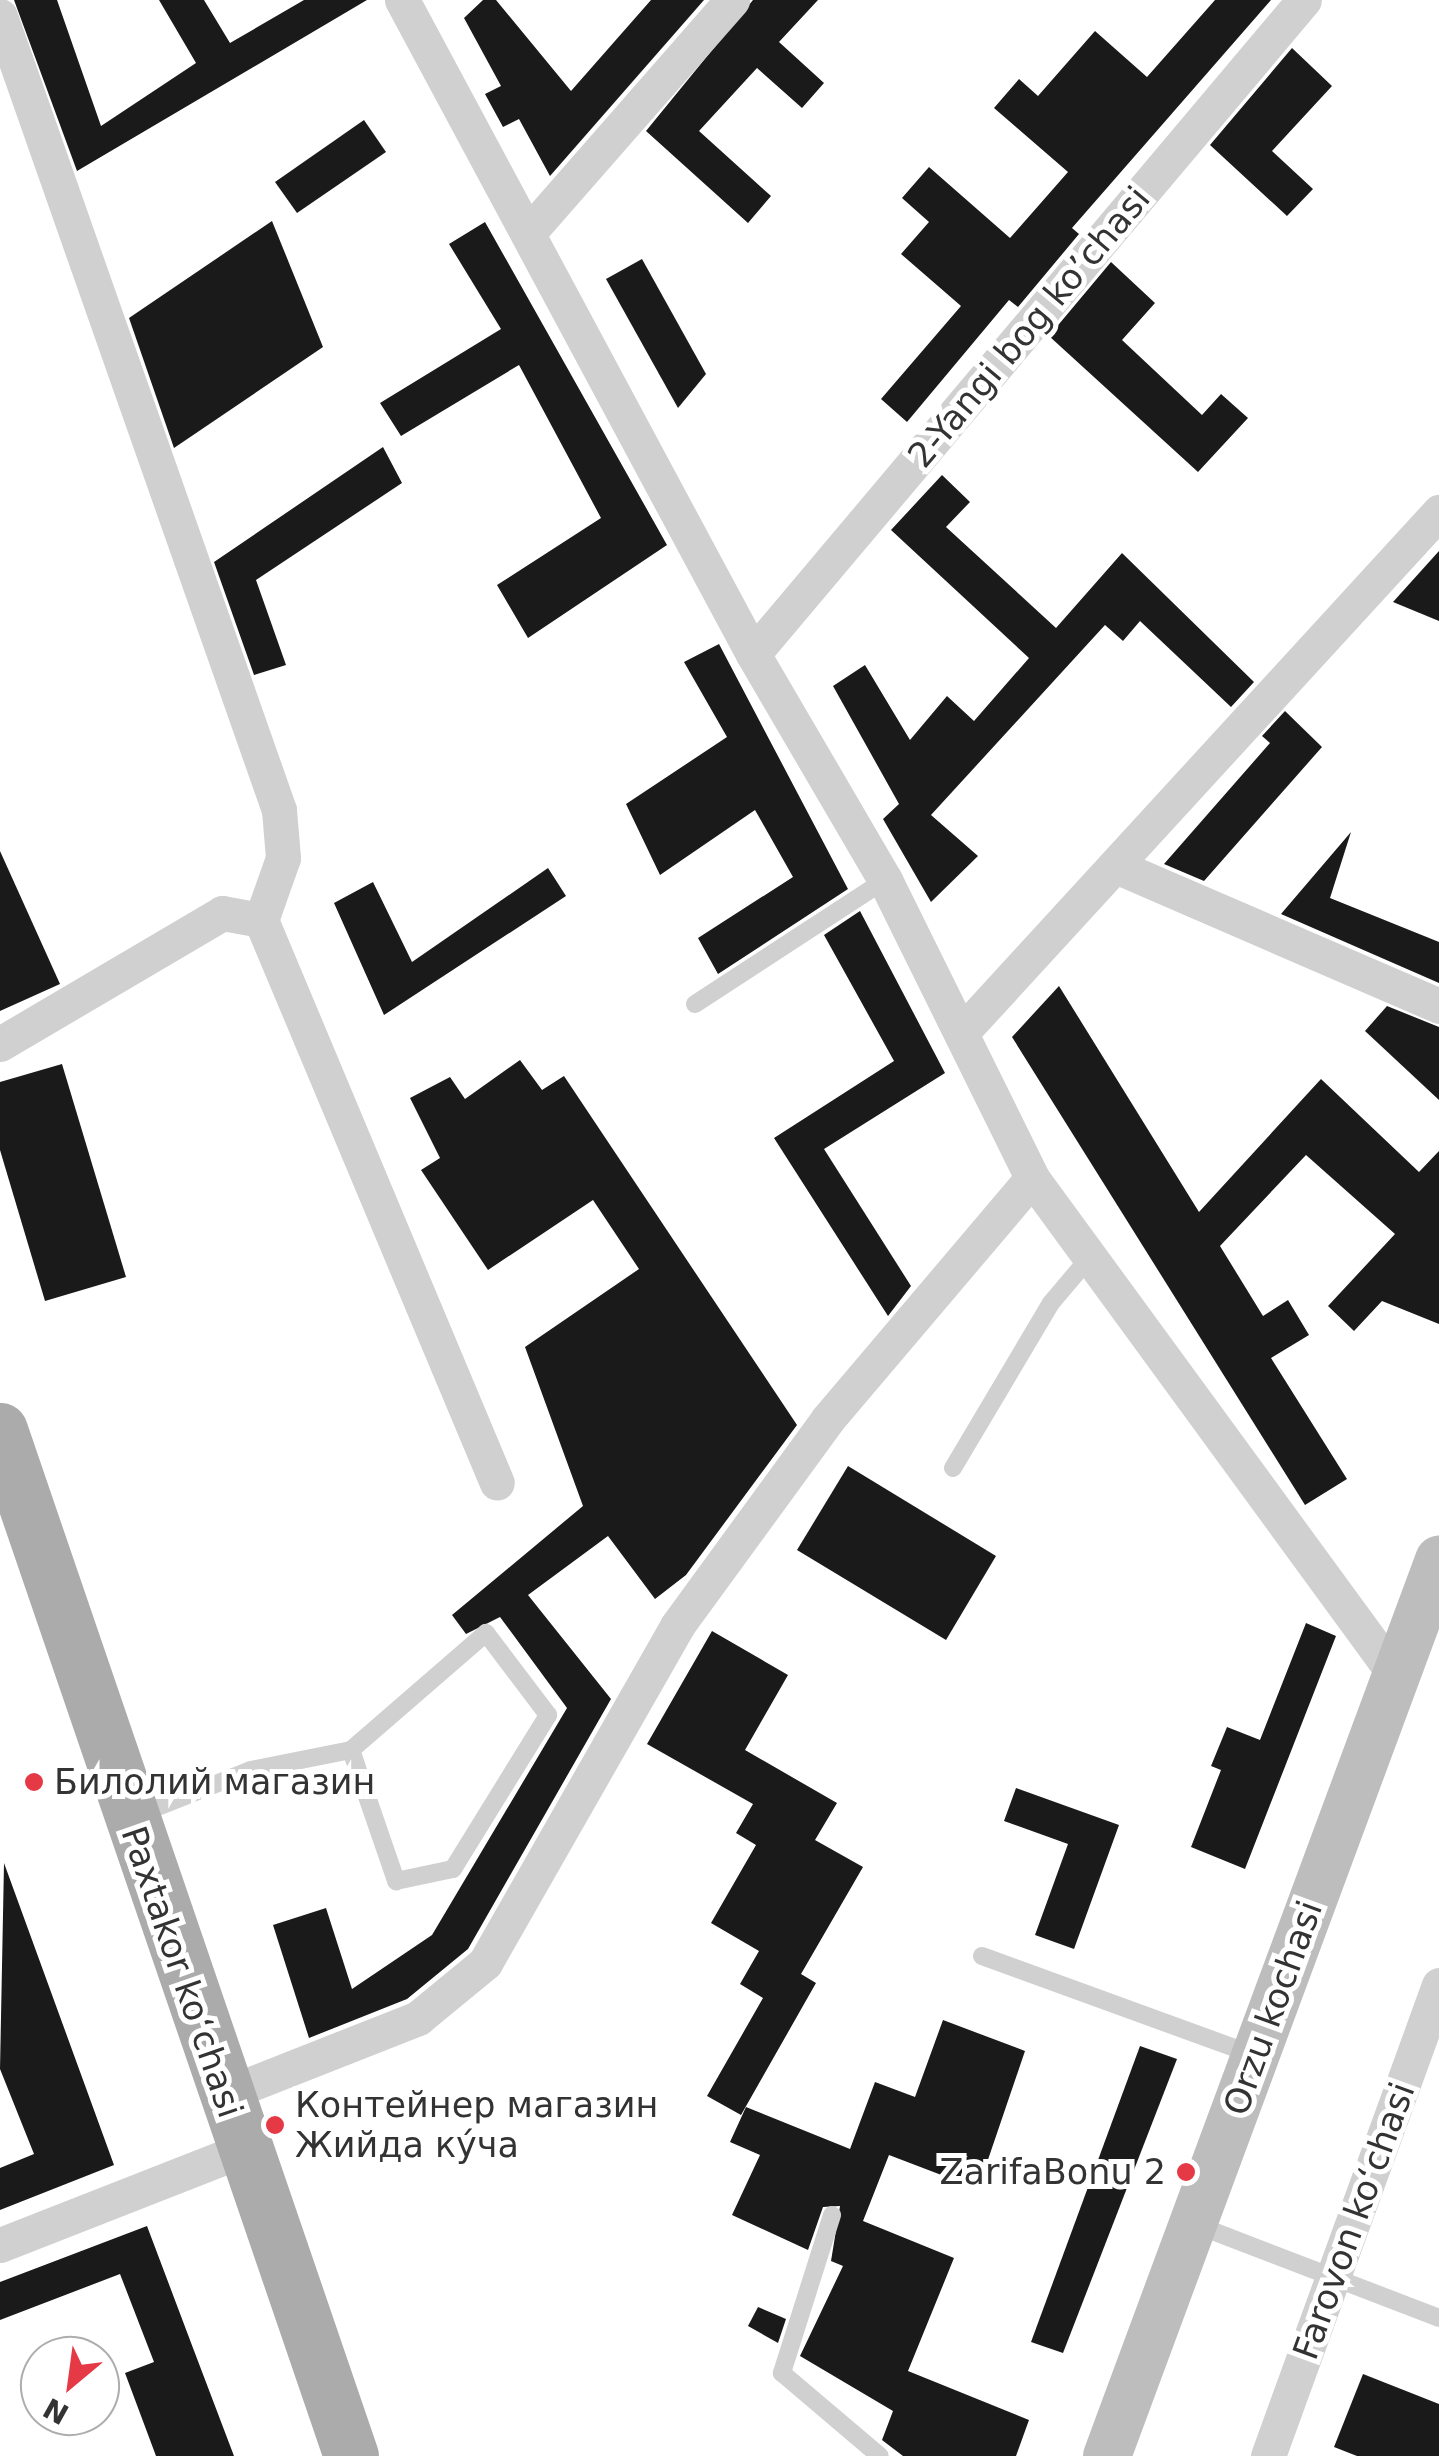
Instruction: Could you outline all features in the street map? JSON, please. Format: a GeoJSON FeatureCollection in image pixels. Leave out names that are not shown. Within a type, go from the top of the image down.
{"type":"FeatureCollection","features":[{"type":"Feature","properties":{"kind":"main road","name":"Paxtakor koʻchasi"},"geometry":{"type":"LineString","coordinates":[[0,1430],[223,2095],[351,2456]]}},
{"type":"Feature","properties":{"kind":"main road","name":"Orzu kochasi"},"geometry":{"type":"LineString","coordinates":[[1107,2456],[1439,1560]]}},
{"type":"Feature","properties":{"kind":"street"},"geometry":{"type":"LineString","coordinates":[[402,0],[530,231],[753,654],[885,880],[1032,1178],[1396,1676]]}},
{"type":"Feature","properties":{"kind":"street"},"geometry":{"type":"LineString","coordinates":[[530,231],[732,0]]}},
{"type":"Feature","properties":{"kind":"street","name":"2-Yangi bog koʼchasi"},"geometry":{"type":"LineString","coordinates":[[753,654],[1304,0]]}},
{"type":"Feature","properties":{"kind":"street"},"geometry":{"type":"LineString","coordinates":[[0,16],[279,810],[283,858],[261,920],[497,1483]]}},
{"type":"Feature","properties":{"kind":"street"},"geometry":{"type":"LineString","coordinates":[[962,1032],[1118,867],[1439,512]]}},
{"type":"Feature","properties":{"kind":"street"},"geometry":{"type":"LineString","coordinates":[[1118,867],[1439,1006]]}},
{"type":"Feature","properties":{"kind":"street"},"geometry":{"type":"LineString","coordinates":[[0,1044],[222,912],[261,920]]}},
{"type":"Feature","properties":{"kind":"street"},"geometry":{"type":"LineString","coordinates":[[223,2095],[418,2018],[485,1963],[677,1626],[827,1420],[1032,1178]]}},
{"type":"Feature","properties":{"kind":"street","name":"Farovon koʻchasi"},"geometry":{"type":"LineString","coordinates":[[1268,2456],[1439,1985]]}},
{"type":"Feature","properties":{"kind":"street"},"geometry":{"type":"LineString","coordinates":[[0,2245],[243,2150]]}},
{"type":"Feature","properties":{"kind":"lane"},"geometry":{"type":"LineString","coordinates":[[694,1004],[885,880]]}},
{"type":"Feature","properties":{"kind":"lane"},"geometry":{"type":"LineString","coordinates":[[953,1468],[1051,1303],[1088,1258]]}},
{"type":"Feature","properties":{"kind":"lane"},"geometry":{"type":"LineString","coordinates":[[130,1818],[251,1770],[351,1750],[486,1634],[548,1714],[453,1869],[396,1881],[351,1750]]}},
{"type":"Feature","properties":{"kind":"lane"},"geometry":{"type":"LineString","coordinates":[[982,1956],[1254,2056]]}},
{"type":"Feature","properties":{"kind":"lane"},"geometry":{"type":"LineString","coordinates":[[832,2215],[782,2373],[880,2456]]}},
{"type":"Feature","properties":{"kind":"lane"},"geometry":{"type":"LineString","coordinates":[[1195,2225],[1439,2318]]}},
{"type":"Feature","properties":{"kind":"building"},"geometry":{"type":"Polygon","coordinates":[[[14,0],[57,0],[101,126],[196,63],[159,0],[204,0],[230,43],[304,0],[367,0],[77,171],[14,0]]]}},
{"type":"Feature","properties":{"kind":"building"},"geometry":{"type":"Polygon","coordinates":[[[483,0],[496,0],[571,91],[651,0],[704,0],[550,176],[519,119],[503,127],[485,94],[501,86],[464,18],[483,0]]]}},
{"type":"Feature","properties":{"kind":"building"},"geometry":{"type":"Polygon","coordinates":[[[753,0],[818,0],[779,42],[824,83],[802,108],[757,68],[699,131],[771,196],[748,223],[646,131],[753,0]]]}},
{"type":"Feature","properties":{"kind":"building"},"geometry":{"type":"Polygon","coordinates":[[[1215,0],[1271,0],[1072,228],[1079,234],[1018,307],[1009,300],[907,422],[881,399],[961,306],[901,254],[929,222],[902,198],[929,167],[1010,238],[1068,172],[994,108],[1019,79],[1038,96],[1095,31],[1147,77],[1215,0]]]}},
{"type":"Feature","properties":{"kind":"building"},"geometry":{"type":"Polygon","coordinates":[[[1292,48],[1332,86],[1272,151],[1313,189],[1287,216],[1210,145],[1292,48]]]}},
{"type":"Feature","properties":{"kind":"building"},"geometry":{"type":"Polygon","coordinates":[[[364,120],[386,152],[297,213],[275,182],[364,120]]]}},
{"type":"Feature","properties":{"kind":"building"},"geometry":{"type":"Polygon","coordinates":[[[272,221],[323,347],[174,448],[129,318],[272,221]]]}},
{"type":"Feature","properties":{"kind":"building"},"geometry":{"type":"Polygon","coordinates":[[[485,222],[667,545],[528,638],[497,585],[601,518],[519,365],[401,436],[380,403],[501,329],[449,244],[485,222]]]}},
{"type":"Feature","properties":{"kind":"building"},"geometry":{"type":"Polygon","coordinates":[[[642,259],[706,374],[678,408],[606,279],[642,259]]]}},
{"type":"Feature","properties":{"kind":"building"},"geometry":{"type":"Polygon","coordinates":[[[1111,262],[1155,303],[1122,340],[1202,415],[1221,394],[1248,418],[1198,472],[1049,336],[1111,262]]]}},
{"type":"Feature","properties":{"kind":"building"},"geometry":{"type":"Polygon","coordinates":[[[383,447],[402,483],[256,580],[286,665],[254,675],[214,562],[383,447]]]}},
{"type":"Feature","properties":{"kind":"building"},"geometry":{"type":"Polygon","coordinates":[[[942,475],[970,502],[946,527],[1056,628],[1122,553],[1254,682],[1231,707],[1140,621],[1123,641],[1105,625],[931,815],[978,856],[931,902],[883,819],[899,804],[833,686],[865,665],[910,740],[947,696],[974,721],[1029,658],[891,530],[942,475]]]}},
{"type":"Feature","properties":{"kind":"building"},"geometry":{"type":"Polygon","coordinates":[[[1439,551],[1439,621],[1393,602],[1439,551]]]}},
{"type":"Feature","properties":{"kind":"building"},"geometry":{"type":"Polygon","coordinates":[[[719,644],[848,889],[718,974],[698,938],[793,877],[755,810],[660,875],[626,804],[727,737],[684,662],[719,644]]]}},
{"type":"Feature","properties":{"kind":"building"},"geometry":{"type":"Polygon","coordinates":[[[1285,711],[1322,747],[1204,881],[1164,864],[1270,743],[1262,736],[1285,711]]]}},
{"type":"Feature","properties":{"kind":"building"},"geometry":{"type":"Polygon","coordinates":[[[1351,832],[1330,898],[1439,942],[1439,983],[1281,914],[1351,832]]]}},
{"type":"Feature","properties":{"kind":"building"},"geometry":{"type":"Polygon","coordinates":[[[0,851],[60,984],[0,1011],[0,851]]]}},
{"type":"Feature","properties":{"kind":"building"},"geometry":{"type":"Polygon","coordinates":[[[548,868],[566,896],[384,1015],[334,903],[373,882],[412,962],[548,868]]]}},
{"type":"Feature","properties":{"kind":"building"},"geometry":{"type":"Polygon","coordinates":[[[860,911],[945,1073],[824,1149],[911,1286],[888,1316],[774,1138],[894,1061],[824,935],[860,911]]]}},
{"type":"Feature","properties":{"kind":"building"},"geometry":{"type":"Polygon","coordinates":[[[1059,986],[1199,1212],[1321,1079],[1419,1172],[1439,1151],[1439,1324],[1382,1301],[1354,1331],[1328,1306],[1395,1234],[1306,1155],[1220,1246],[1263,1316],[1288,1300],[1309,1335],[1271,1358],[1347,1479],[1305,1505],[1012,1037],[1059,986]]]}},
{"type":"Feature","properties":{"kind":"building"},"geometry":{"type":"Polygon","coordinates":[[[1387,1006],[1439,1027],[1439,1100],[1365,1031],[1387,1006]]]}},
{"type":"Feature","properties":{"kind":"building"},"geometry":{"type":"Polygon","coordinates":[[[520,1060],[542,1090],[564,1076],[797,1425],[686,1575],[655,1599],[608,1536],[528,1595],[611,1699],[468,1949],[407,1999],[309,2038],[273,1925],[326,1908],[352,1989],[432,1935],[567,1708],[500,1617],[466,1634],[452,1615],[583,1506],[525,1347],[639,1269],[593,1200],[488,1270],[421,1170],[440,1158],[410,1098],[450,1077],[465,1099],[520,1060]]]}},
{"type":"Feature","properties":{"kind":"building"},"geometry":{"type":"Polygon","coordinates":[[[62,1064],[126,1277],[45,1301],[0,1150],[0,1082],[62,1064]]]}},
{"type":"Feature","properties":{"kind":"building"},"geometry":{"type":"Polygon","coordinates":[[[848,1466],[996,1556],[946,1640],[797,1550],[848,1466]]]}},
{"type":"Feature","properties":{"kind":"building"},"geometry":{"type":"Polygon","coordinates":[[[1306,1623],[1336,1636],[1245,1869],[1191,1847],[1221,1770],[1211,1766],[1227,1727],[1260,1740],[1306,1623]]]}},
{"type":"Feature","properties":{"kind":"building"},"geometry":{"type":"Polygon","coordinates":[[[712,1631],[788,1675],[745,1750],[837,1803],[815,1840],[863,1867],[801,1974],[816,1983],[741,2115],[707,2096],[763,1998],[740,1984],[759,1951],[711,1923],[756,1845],[736,1833],[753,1804],[647,1744],[712,1631]]]}},
{"type":"Feature","properties":{"kind":"building"},"geometry":{"type":"Polygon","coordinates":[[[1016,1788],[1119,1825],[1074,1949],[1035,1935],[1068,1844],[1004,1821],[1016,1788]]]}},
{"type":"Feature","properties":{"kind":"building"},"geometry":{"type":"Polygon","coordinates":[[[4,1863],[114,2165],[0,2210],[0,2168],[34,2154],[0,2069],[4,1863]]]}},
{"type":"Feature","properties":{"kind":"building"},"geometry":{"type":"Polygon","coordinates":[[[943,2020],[1025,2051],[978,2189],[889,2155],[863,2221],[954,2258],[908,2371],[1029,2420],[1016,2456],[903,2456],[882,2440],[893,2411],[800,2356],[843,2266],[831,2261],[840,2206],[823,2207],[808,2250],[732,2215],[760,2155],[730,2142],[746,2107],[850,2149],[875,2082],[915,2097],[943,2020]]]}},
{"type":"Feature","properties":{"kind":"building"},"geometry":{"type":"Polygon","coordinates":[[[1140,2046],[1177,2059],[1063,2353],[1031,2342],[1140,2046]]]}},
{"type":"Feature","properties":{"kind":"building"},"geometry":{"type":"Polygon","coordinates":[[[147,2226],[234,2456],[156,2456],[125,2373],[154,2362],[120,2274],[0,2320],[0,2282],[147,2226]]]}},
{"type":"Feature","properties":{"kind":"building"},"geometry":{"type":"Polygon","coordinates":[[[758,2307],[786,2319],[778,2343],[748,2326],[758,2307]]]}},
{"type":"Feature","properties":{"kind":"building"},"geometry":{"type":"Polygon","coordinates":[[[1363,2374],[1439,2404],[1439,2456],[1357,2456],[1334,2447],[1363,2374]]]}},
{"type":"Feature","properties":{"kind":"place","name":"Билолий магазин"},"geometry":{"type":"Point","coordinates":[34,1782]}},
{"type":"Feature","properties":{"kind":"place","name":"Контейнер магазин Жийда ку́ча"},"geometry":{"type":"Point","coordinates":[275,2125]}},
{"type":"Feature","properties":{"kind":"place","name":"ZarifaBonu 2"},"geometry":{"type":"Point","coordinates":[1186,2172]}}]}
